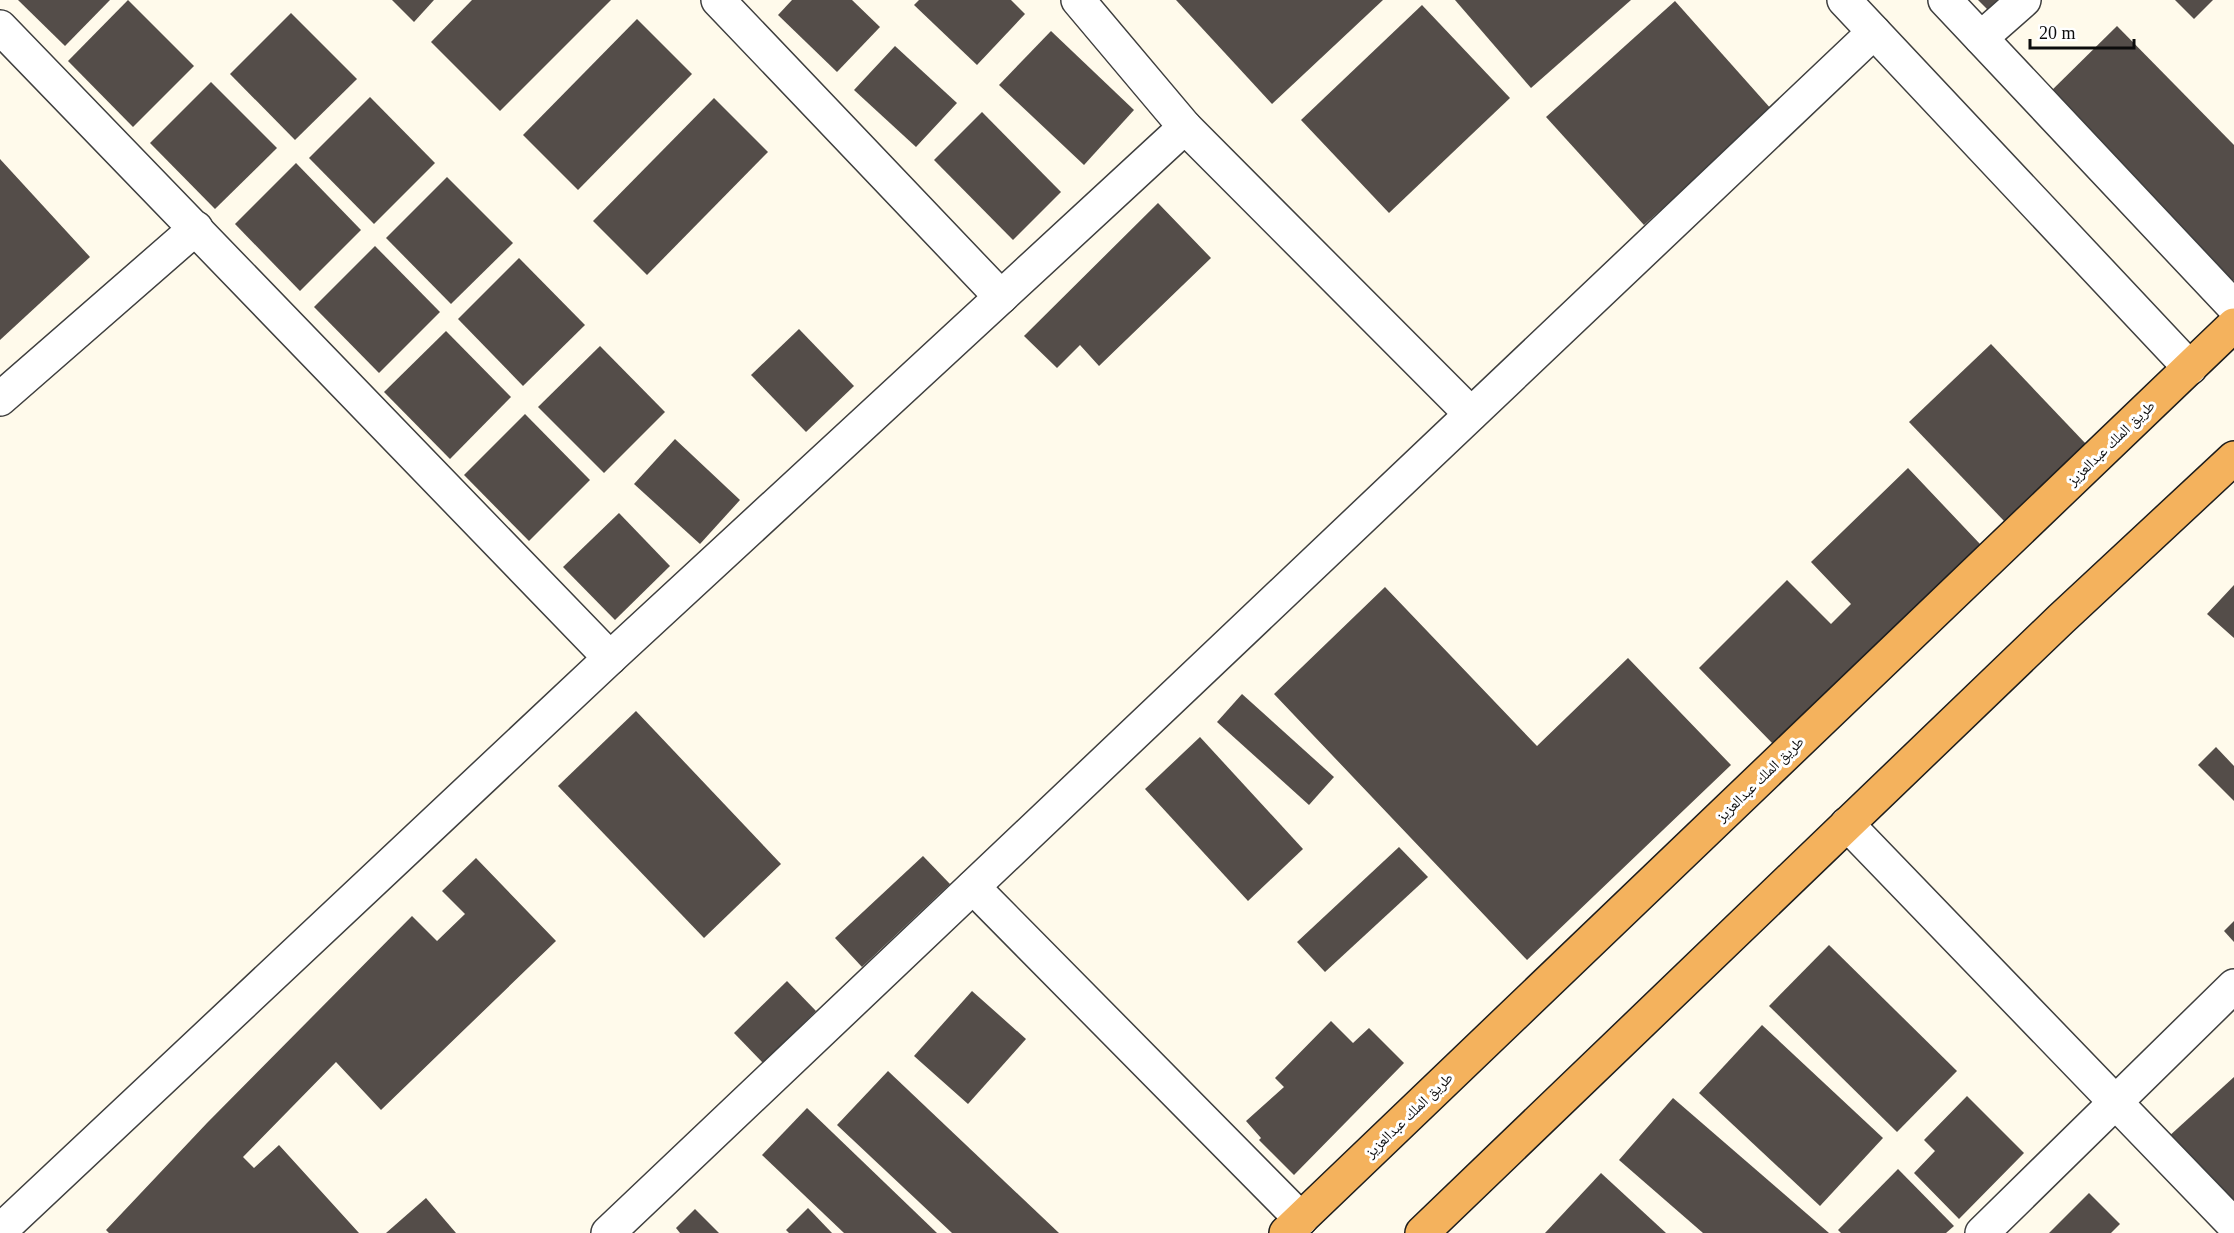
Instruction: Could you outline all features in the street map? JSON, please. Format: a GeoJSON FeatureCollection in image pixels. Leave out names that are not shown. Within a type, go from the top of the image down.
{"type":"FeatureCollection","features":[{"type":"Feature","properties":{"kind":"highway","name":"طريق الملك عبدالعزيز"},"geometry":{"type":"LineString","coordinates":[[1294,1226],[2234,325]]}},
{"type":"Feature","properties":{"kind":"highway"},"geometry":{"type":"LineString","coordinates":[[1422,1233],[2061,619],[2234,458]]}},
{"type":"Feature","properties":{"kind":"street"},"geometry":{"type":"LineString","coordinates":[[718,0],[1001,297]]}},
{"type":"Feature","properties":{"kind":"street"},"geometry":{"type":"LineString","coordinates":[[1078,0],[1185,128],[1471,414]]}},
{"type":"Feature","properties":{"kind":"street"},"geometry":{"type":"LineString","coordinates":[[1844,0],[2190,368]]}},
{"type":"Feature","properties":{"kind":"street"},"geometry":{"type":"LineString","coordinates":[[1945,0],[2234,307]]}},
{"type":"Feature","properties":{"kind":"street"},"geometry":{"type":"LineString","coordinates":[[1981,38],[2024,0]]}},
{"type":"Feature","properties":{"kind":"street"},"geometry":{"type":"LineString","coordinates":[[0,27],[610,658]]}},
{"type":"Feature","properties":{"kind":"street"},"geometry":{"type":"LineString","coordinates":[[608,1233],[1874,32]]}},
{"type":"Feature","properties":{"kind":"street"},"geometry":{"type":"LineString","coordinates":[[0,1231],[610,658],[1185,128]]}},
{"type":"Feature","properties":{"kind":"street"},"geometry":{"type":"LineString","coordinates":[[0,399],[196,228]]}},
{"type":"Feature","properties":{"kind":"street"},"geometry":{"type":"LineString","coordinates":[[1847,824],[2234,1225]]}},
{"type":"Feature","properties":{"kind":"street"},"geometry":{"type":"LineString","coordinates":[[972,887],[1294,1226]]}},
{"type":"Feature","properties":{"kind":"street"},"geometry":{"type":"LineString","coordinates":[[1982,1233],[2234,986]]}},
{"type":"Feature","properties":{"kind":"building"},"geometry":{"type":"Polygon","coordinates":[[[18,0],[110,0],[65,46],[18,0]]]}},
{"type":"Feature","properties":{"kind":"building"},"geometry":{"type":"Polygon","coordinates":[[[128,0],[194,66],[133,127],[68,61],[128,0]]]}},
{"type":"Feature","properties":{"kind":"building"},"geometry":{"type":"Polygon","coordinates":[[[392,0],[434,0],[414,22],[392,0]]]}},
{"type":"Feature","properties":{"kind":"building"},"geometry":{"type":"Polygon","coordinates":[[[472,0],[611,0],[500,111],[431,42],[472,0]]]}},
{"type":"Feature","properties":{"kind":"building"},"geometry":{"type":"Polygon","coordinates":[[[792,0],[852,0],[880,27],[837,72],[778,15],[792,0]]]}},
{"type":"Feature","properties":{"kind":"building"},"geometry":{"type":"Polygon","coordinates":[[[919,0],[1011,0],[1025,14],[977,65],[914,5],[919,0]]]}},
{"type":"Feature","properties":{"kind":"building"},"geometry":{"type":"Polygon","coordinates":[[[1176,0],[1383,0],[1272,104],[1176,0]]]}},
{"type":"Feature","properties":{"kind":"building"},"geometry":{"type":"Polygon","coordinates":[[[1455,0],[1631,0],[1531,88],[1455,0]]]}},
{"type":"Feature","properties":{"kind":"building"},"geometry":{"type":"Polygon","coordinates":[[[1978,0],[2007,0],[1993,15],[1978,0]]]}},
{"type":"Feature","properties":{"kind":"building"},"geometry":{"type":"Polygon","coordinates":[[[2175,0],[2213,0],[2194,19],[2175,0]]]}},
{"type":"Feature","properties":{"kind":"building"},"geometry":{"type":"Polygon","coordinates":[[[1675,1],[1772,110],[1644,225],[1546,117],[1675,1]]]}},
{"type":"Feature","properties":{"kind":"building"},"geometry":{"type":"Polygon","coordinates":[[[1422,5],[1510,98],[1389,213],[1301,120],[1422,5]]]}},
{"type":"Feature","properties":{"kind":"building"},"geometry":{"type":"Polygon","coordinates":[[[291,13],[357,79],[295,140],[230,74],[291,13]]]}},
{"type":"Feature","properties":{"kind":"building"},"geometry":{"type":"Polygon","coordinates":[[[637,19],[692,74],[578,190],[523,135],[637,19]]]}},
{"type":"Feature","properties":{"kind":"building"},"geometry":{"type":"Polygon","coordinates":[[[2117,26],[2234,145],[2234,280],[2229,285],[2045,97],[2117,26]]]}},
{"type":"Feature","properties":{"kind":"building"},"geometry":{"type":"Polygon","coordinates":[[[1051,31],[1134,110],[1084,165],[999,85],[1051,31]]]}},
{"type":"Feature","properties":{"kind":"building"},"geometry":{"type":"Polygon","coordinates":[[[895,46],[957,103],[916,147],[854,90],[895,46]]]}},
{"type":"Feature","properties":{"kind":"building"},"geometry":{"type":"Polygon","coordinates":[[[211,82],[277,148],[215,209],[150,143],[211,82]]]}},
{"type":"Feature","properties":{"kind":"building"},"geometry":{"type":"Polygon","coordinates":[[[370,97],[435,163],[374,224],[309,158],[370,97]]]}},
{"type":"Feature","properties":{"kind":"building"},"geometry":{"type":"Polygon","coordinates":[[[714,98],[768,152],[647,275],[593,221],[714,98]]]}},
{"type":"Feature","properties":{"kind":"building"},"geometry":{"type":"Polygon","coordinates":[[[982,112],[1061,192],[1013,240],[934,160],[982,112]]]}},
{"type":"Feature","properties":{"kind":"building"},"geometry":{"type":"Polygon","coordinates":[[[0,159],[90,257],[0,340],[0,159]]]}},
{"type":"Feature","properties":{"kind":"building"},"geometry":{"type":"Polygon","coordinates":[[[296,163],[361,230],[300,291],[235,224],[296,163]]]}},
{"type":"Feature","properties":{"kind":"building"},"geometry":{"type":"Polygon","coordinates":[[[447,177],[513,243],[451,304],[386,238],[447,177]]]}},
{"type":"Feature","properties":{"kind":"building"},"geometry":{"type":"Polygon","coordinates":[[[1158,203],[1211,258],[1099,366],[1080,345],[1057,368],[1024,336],[1158,203]]]}},
{"type":"Feature","properties":{"kind":"building"},"geometry":{"type":"Polygon","coordinates":[[[375,246],[440,312],[379,373],[314,307],[375,246]]]}},
{"type":"Feature","properties":{"kind":"building"},"geometry":{"type":"Polygon","coordinates":[[[519,258],[585,325],[523,386],[458,319],[519,258]]]}},
{"type":"Feature","properties":{"kind":"building"},"geometry":{"type":"Polygon","coordinates":[[[799,329],[854,386],[806,432],[751,375],[799,329]]]}},
{"type":"Feature","properties":{"kind":"building"},"geometry":{"type":"Polygon","coordinates":[[[446,331],[511,397],[450,459],[384,392],[446,331]]]}},
{"type":"Feature","properties":{"kind":"building"},"geometry":{"type":"Polygon","coordinates":[[[1991,344],[2086,444],[2005,522],[1909,422],[1991,344]]]}},
{"type":"Feature","properties":{"kind":"building"},"geometry":{"type":"Polygon","coordinates":[[[600,346],[665,412],[604,473],[538,407],[600,346]]]}},
{"type":"Feature","properties":{"kind":"building"},"geometry":{"type":"Polygon","coordinates":[[[525,414],[590,480],[529,541],[464,475],[525,414]]]}},
{"type":"Feature","properties":{"kind":"building"},"geometry":{"type":"Polygon","coordinates":[[[675,439],[740,500],[700,544],[634,484],[675,439]]]}},
{"type":"Feature","properties":{"kind":"building"},"geometry":{"type":"Polygon","coordinates":[[[1908,468],[1980,544],[1774,745],[1699,668],[1787,580],[1831,624],[1851,604],[1811,562],[1908,468]]]}},
{"type":"Feature","properties":{"kind":"building"},"geometry":{"type":"Polygon","coordinates":[[[619,513],[670,566],[615,620],[563,567],[619,513]]]}},
{"type":"Feature","properties":{"kind":"building"},"geometry":{"type":"Polygon","coordinates":[[[2234,585],[2234,638],[2207,614],[2234,585]]]}},
{"type":"Feature","properties":{"kind":"building"},"geometry":{"type":"Polygon","coordinates":[[[1385,587],[1537,746],[1628,658],[1731,765],[1527,960],[1274,694],[1385,587]]]}},
{"type":"Feature","properties":{"kind":"building"},"geometry":{"type":"Polygon","coordinates":[[[1242,694],[1334,777],[1309,805],[1217,722],[1242,694]]]}},
{"type":"Feature","properties":{"kind":"building"},"geometry":{"type":"Polygon","coordinates":[[[636,711],[781,864],[704,938],[558,786],[636,711]]]}},
{"type":"Feature","properties":{"kind":"building"},"geometry":{"type":"Polygon","coordinates":[[[1200,737],[1303,849],[1248,901],[1145,789],[1200,737]]]}},
{"type":"Feature","properties":{"kind":"building"},"geometry":{"type":"Polygon","coordinates":[[[2216,747],[2234,766],[2234,801],[2198,765],[2216,747]]]}},
{"type":"Feature","properties":{"kind":"building"},"geometry":{"type":"Polygon","coordinates":[[[1399,847],[1428,877],[1325,972],[1297,942],[1399,847]]]}},
{"type":"Feature","properties":{"kind":"building"},"geometry":{"type":"Polygon","coordinates":[[[923,856],[950,884],[862,967],[835,938],[923,856]]]}},
{"type":"Feature","properties":{"kind":"building"},"geometry":{"type":"Polygon","coordinates":[[[476,858],[556,941],[381,1110],[336,1062],[243,1157],[254,1168],[279,1145],[359,1233],[109,1233],[106,1230],[207,1123],[412,916],[437,941],[465,914],[442,891],[476,858]]]}},
{"type":"Feature","properties":{"kind":"building"},"geometry":{"type":"Polygon","coordinates":[[[2234,921],[2234,942],[2224,931],[2234,921]]]}},
{"type":"Feature","properties":{"kind":"building"},"geometry":{"type":"Polygon","coordinates":[[[1829,945],[1957,1071],[1897,1132],[1769,1006],[1829,945]]]}},
{"type":"Feature","properties":{"kind":"building"},"geometry":{"type":"Polygon","coordinates":[[[787,981],[816,1011],[763,1063],[734,1033],[787,981]]]}},
{"type":"Feature","properties":{"kind":"building"},"geometry":{"type":"Polygon","coordinates":[[[972,991],[1026,1039],[968,1104],[914,1056],[972,991]]]}},
{"type":"Feature","properties":{"kind":"building"},"geometry":{"type":"Polygon","coordinates":[[[1331,1021],[1353,1043],[1369,1028],[1404,1063],[1294,1175],[1259,1140],[1261,1138],[1246,1121],[1284,1087],[1275,1078],[1331,1021]]]}},
{"type":"Feature","properties":{"kind":"building"},"geometry":{"type":"Polygon","coordinates":[[[1762,1025],[1883,1138],[1820,1206],[1699,1093],[1762,1025]]]}},
{"type":"Feature","properties":{"kind":"building"},"geometry":{"type":"Polygon","coordinates":[[[888,1071],[1059,1233],[952,1233],[837,1125],[888,1071]]]}},
{"type":"Feature","properties":{"kind":"building"},"geometry":{"type":"Polygon","coordinates":[[[2234,1077],[2234,1212],[2167,1138],[2234,1077]]]}},
{"type":"Feature","properties":{"kind":"building"},"geometry":{"type":"Polygon","coordinates":[[[1967,1096],[2024,1153],[1959,1219],[1914,1173],[1935,1151],[1924,1140],[1967,1096]]]}},
{"type":"Feature","properties":{"kind":"building"},"geometry":{"type":"Polygon","coordinates":[[[1673,1098],[1829,1233],[1703,1233],[1619,1160],[1673,1098]]]}},
{"type":"Feature","properties":{"kind":"building"},"geometry":{"type":"Polygon","coordinates":[[[807,1108],[937,1233],[844,1233],[762,1155],[807,1108]]]}},
{"type":"Feature","properties":{"kind":"building"},"geometry":{"type":"Polygon","coordinates":[[[1898,1169],[1954,1226],[1946,1233],[1841,1233],[1838,1230],[1898,1169]]]}},
{"type":"Feature","properties":{"kind":"building"},"geometry":{"type":"Polygon","coordinates":[[[1601,1173],[1666,1233],[1545,1233],[1601,1173]]]}},
{"type":"Feature","properties":{"kind":"building"},"geometry":{"type":"Polygon","coordinates":[[[2089,1193],[2120,1224],[2111,1233],[2049,1233],[2089,1193]]]}},
{"type":"Feature","properties":{"kind":"building"},"geometry":{"type":"Polygon","coordinates":[[[426,1198],[456,1233],[386,1233],[426,1198]]]}},
{"type":"Feature","properties":{"kind":"building"},"geometry":{"type":"Polygon","coordinates":[[[808,1208],[832,1233],[789,1233],[786,1230],[808,1208]]]}},
{"type":"Feature","properties":{"kind":"building"},"geometry":{"type":"Polygon","coordinates":[[[695,1209],[719,1233],[680,1233],[676,1228],[695,1209]]]}}]}
